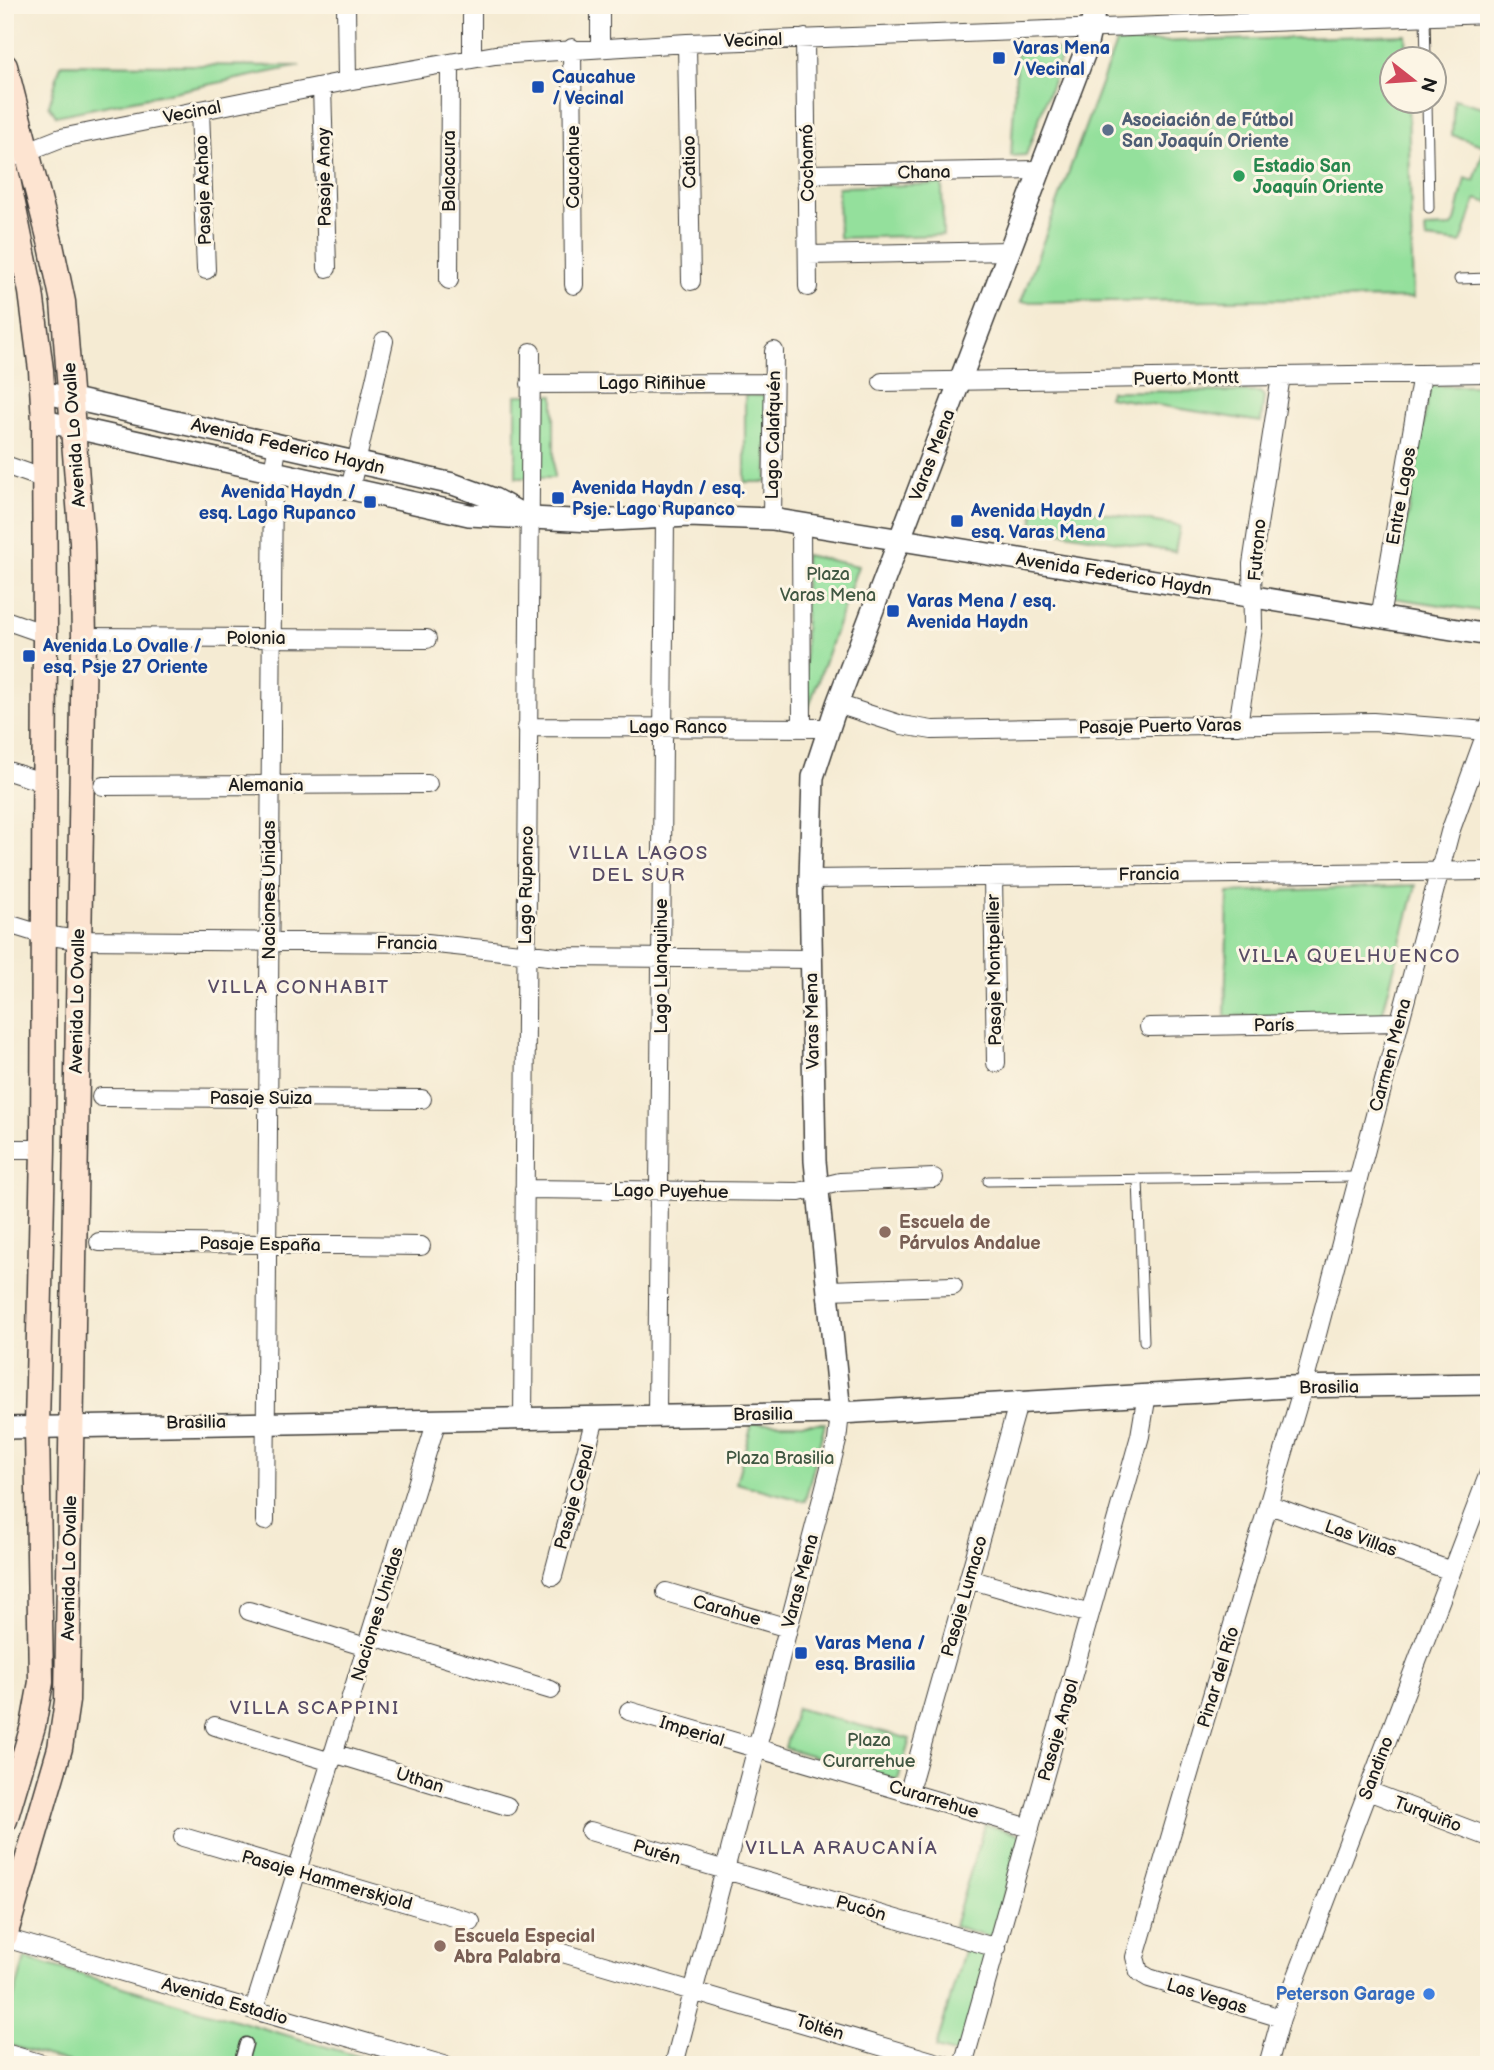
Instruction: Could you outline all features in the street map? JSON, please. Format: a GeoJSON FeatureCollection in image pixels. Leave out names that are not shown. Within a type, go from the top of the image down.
{"type":"FeatureCollection","features":[{"type":"Feature","properties":{"kind":"main road","name":"Avenida Lo Ovalle"},"geometry":{"type":"LineString","coordinates":[[5,66],[16,155],[58,274],[74,427],[84,637],[65,1724],[5,1937]]}},
{"type":"Feature","properties":{"kind":"main road","name":"Avenida Lo Ovalle"},"geometry":{"type":"LineString","coordinates":[[5,1820],[11,1778],[36,1711],[40,1682],[37,1426],[43,1149],[46,634],[43,391],[31,292],[7,182]]}},
{"type":"Feature","properties":{"kind":"street"},"geometry":{"type":"LineString","coordinates":[[346,5],[347,81]]}},
{"type":"Feature","properties":{"kind":"street"},"geometry":{"type":"LineString","coordinates":[[472,5],[472,59]]}},
{"type":"Feature","properties":{"kind":"street"},"geometry":{"type":"LineString","coordinates":[[600,5],[600,47]]}},
{"type":"Feature","properties":{"kind":"street","name":"Varas Mena"},"geometry":{"type":"LineString","coordinates":[[674,2065],[837,1441],[840,1413],[817,1187],[810,879],[810,794],[816,762],[1040,170],[1092,29],[1096,5]]}},
{"type":"Feature","properties":{"kind":"street","name":"Vecinal"},"geometry":{"type":"LineString","coordinates":[[16,155],[61,138],[347,81],[450,62],[572,48],[1489,14]]}},
{"type":"Feature","properties":{"kind":"street","name":"Cochamó"},"geometry":{"type":"LineString","coordinates":[[805,38],[808,287]]}},
{"type":"Feature","properties":{"kind":"street","name":"Catiao"},"geometry":{"type":"LineString","coordinates":[[687,43],[691,281]]}},
{"type":"Feature","properties":{"kind":"street","name":"Caucahue"},"geometry":{"type":"LineString","coordinates":[[572,48],[574,285]]}},
{"type":"Feature","properties":{"kind":"street","name":"Balcacura"},"geometry":{"type":"LineString","coordinates":[[449,280],[450,62]]}},
{"type":"Feature","properties":{"kind":"street","name":"Pasaje Anay"},"geometry":{"type":"LineString","coordinates":[[322,86],[327,268]]}},
{"type":"Feature","properties":{"kind":"street","name":"Pasaje Achao"},"geometry":{"type":"LineString","coordinates":[[200,110],[206,270]]}},
{"type":"Feature","properties":{"kind":"street"},"geometry":{"type":"LineString","coordinates":[[7,182],[16,155]]}},
{"type":"Feature","properties":{"kind":"street","name":"Chana"},"geometry":{"type":"LineString","coordinates":[[807,174],[1040,170]]}},
{"type":"Feature","properties":{"kind":"street"},"geometry":{"type":"LineString","coordinates":[[808,255],[1009,251]]}},
{"type":"Feature","properties":{"kind":"street"},"geometry":{"type":"LineString","coordinates":[[350,489],[384,341]]}},
{"type":"Feature","properties":{"kind":"street","name":"Lago Calafquén"},"geometry":{"type":"LineString","coordinates":[[772,519],[774,351]]}},
{"type":"Feature","properties":{"kind":"street","name":"Lago Rupanco"},"geometry":{"type":"LineString","coordinates":[[523,1419],[531,352]]}},
{"type":"Feature","properties":{"kind":"street","name":"Puerto Montt"},"geometry":{"type":"LineString","coordinates":[[882,382],[1489,373]]}},
{"type":"Feature","properties":{"kind":"street","name":"Entre Lagos"},"geometry":{"type":"LineString","coordinates":[[1380,618],[1422,374]]}},
{"type":"Feature","properties":{"kind":"street","name":"Futrono"},"geometry":{"type":"LineString","coordinates":[[1238,725],[1253,628],[1252,564],[1281,376]]}},
{"type":"Feature","properties":{"kind":"street","name":"Lago Riñihue"},"geometry":{"type":"LineString","coordinates":[[530,384],[773,383]]}},
{"type":"Feature","properties":{"kind":"street","name":"Avenida Federico Haydn"},"geometry":{"type":"LineString","coordinates":[[43,391],[474,491],[528,518]]}},
{"type":"Feature","properties":{"kind":"street","name":"Avenida Federico Haydn"},"geometry":{"type":"LineString","coordinates":[[44,421],[469,515],[593,522],[712,515],[772,519],[1489,635]]}},
{"type":"Feature","properties":{"kind":"street"},"geometry":{"type":"LineString","coordinates":[[178,450],[184,423]]}},
{"type":"Feature","properties":{"kind":"street","name":"Naciones Unidas"},"geometry":{"type":"LineString","coordinates":[[265,1521],[272,471],[278,444]]}},
{"type":"Feature","properties":{"kind":"street"},"geometry":{"type":"LineString","coordinates":[[5,465],[45,479]]}},
{"type":"Feature","properties":{"kind":"street","name":"Lago Llanquihue"},"geometry":{"type":"LineString","coordinates":[[657,1415],[665,517]]}},
{"type":"Feature","properties":{"kind":"street"},"geometry":{"type":"LineString","coordinates":[[801,523],[802,727]]}},
{"type":"Feature","properties":{"kind":"street"},"geometry":{"type":"LineString","coordinates":[[5,620],[46,634]]}},
{"type":"Feature","properties":{"kind":"street","name":"Polonia"},"geometry":{"type":"LineString","coordinates":[[84,637],[427,639]]}},
{"type":"Feature","properties":{"kind":"street","name":"Pasaje Puerto Varas"},"geometry":{"type":"LineString","coordinates":[[837,704],[902,724],[932,730],[1405,722],[1488,728]]}},
{"type":"Feature","properties":{"kind":"street","name":"Lago Ranco"},"geometry":{"type":"LineString","coordinates":[[527,727],[828,728]]}},
{"type":"Feature","properties":{"kind":"street","name":"Carmen Mena"},"geometry":{"type":"LineString","coordinates":[[1303,1387],[1439,872],[1456,813],[1488,728]]}},
{"type":"Feature","properties":{"kind":"street"},"geometry":{"type":"LineString","coordinates":[[5,769],[45,783]]}},
{"type":"Feature","properties":{"kind":"street","name":"Alemania"},"geometry":{"type":"LineString","coordinates":[[103,786],[428,784]]}},
{"type":"Feature","properties":{"kind":"street","name":"Francia"},"geometry":{"type":"LineString","coordinates":[[810,879],[1489,871]]}},
{"type":"Feature","properties":{"kind":"street","name":"Pasaje Montpellier"},"geometry":{"type":"LineString","coordinates":[[993,877],[996,1063]]}},
{"type":"Feature","properties":{"kind":"street","name":"Francia"},"geometry":{"type":"LineString","coordinates":[[5,923],[44,935],[78,940],[442,943],[525,954],[811,959]]}},
{"type":"Feature","properties":{"kind":"street","name":"París"},"geometry":{"type":"LineString","coordinates":[[1149,1027],[1399,1023]]}},
{"type":"Feature","properties":{"kind":"street","name":"Pasaje Suiza"},"geometry":{"type":"LineString","coordinates":[[101,1097],[422,1100]]}},
{"type":"Feature","properties":{"kind":"street"},"geometry":{"type":"LineString","coordinates":[[5,1150],[43,1149]]}},
{"type":"Feature","properties":{"kind":"street","name":"Lago Puyehue"},"geometry":{"type":"LineString","coordinates":[[524,1189],[799,1192],[840,1182],[934,1178]]}},
{"type":"Feature","properties":{"kind":"street","name":"Pasaje España"},"geometry":{"type":"LineString","coordinates":[[99,1242],[421,1246]]}},
{"type":"Feature","properties":{"kind":"street"},"geometry":{"type":"LineString","coordinates":[[829,1290],[953,1286]]}},
{"type":"Feature","properties":{"kind":"street","name":"Brasilia"},"geometry":{"type":"LineString","coordinates":[[5,1428],[267,1421],[840,1413],[1019,1400],[1303,1387],[1489,1384]]}},
{"type":"Feature","properties":{"kind":"street","name":"Pinar del Río"},"geometry":{"type":"LineString","coordinates":[[1136,1967],[1136,1952],[1303,1387]]}},
{"type":"Feature","properties":{"kind":"street","name":"Pasaje Angol"},"geometry":{"type":"LineString","coordinates":[[963,2065],[1140,1436],[1147,1394]]}},
{"type":"Feature","properties":{"kind":"street","name":"Pasaje Lumaco"},"geometry":{"type":"LineString","coordinates":[[909,1791],[1019,1400]]}},
{"type":"Feature","properties":{"kind":"street","name":"Pasaje Cepal"},"geometry":{"type":"LineString","coordinates":[[553,1576],[595,1418]]}},
{"type":"Feature","properties":{"kind":"street","name":"Naciones Unidas"},"geometry":{"type":"LineString","coordinates":[[254,2009],[437,1420]]}},
{"type":"Feature","properties":{"kind":"street","name":"Sandino"},"geometry":{"type":"LineString","coordinates":[[1268,2065],[1281,2018],[1489,1473]]}},
{"type":"Feature","properties":{"kind":"street","name":"Las Villas"},"geometry":{"type":"LineString","coordinates":[[1270,1505],[1451,1571]]}},
{"type":"Feature","properties":{"kind":"street"},"geometry":{"type":"LineString","coordinates":[[969,1579],[1090,1614]]}},
{"type":"Feature","properties":{"kind":"street","name":"Carahue"},"geometry":{"type":"LineString","coordinates":[[666,1592],[788,1628]]}},
{"type":"Feature","properties":{"kind":"street"},"geometry":{"type":"LineString","coordinates":[[249,1611],[551,1690]]}},
{"type":"Feature","properties":{"kind":"street","name":"Imperial"},"geometry":{"type":"LineString","coordinates":[[629,1711],[756,1748]]}},
{"type":"Feature","properties":{"kind":"street","name":"Uthan"},"geometry":{"type":"LineString","coordinates":[[215,1726],[506,1806]]}},
{"type":"Feature","properties":{"kind":"street","name":"Curarrehue"},"geometry":{"type":"LineString","coordinates":[[756,1748],[1030,1828]]}},
{"type":"Feature","properties":{"kind":"street","name":"Turquiño"},"geometry":{"type":"LineString","coordinates":[[1368,1791],[1489,1837]]}},
{"type":"Feature","properties":{"kind":"street","name":"Purén"},"geometry":{"type":"LineString","coordinates":[[590,1831],[724,1870]]}},
{"type":"Feature","properties":{"kind":"street","name":"Pasaje Hammerskjold"},"geometry":{"type":"LineString","coordinates":[[183,1837],[471,1923]]}},
{"type":"Feature","properties":{"kind":"street","name":"Pucón"},"geometry":{"type":"LineString","coordinates":[[724,1870],[996,1948]]}},
{"type":"Feature","properties":{"kind":"street","name":"Avenida Estadio"},"geometry":{"type":"LineString","coordinates":[[5,1937],[444,2065]]}},
{"type":"Feature","properties":{"kind":"street","name":"Toltén"},"geometry":{"type":"LineString","coordinates":[[556,1951],[945,2065]]}},
{"type":"Feature","properties":{"kind":"street","name":"Las Vegas"},"geometry":{"type":"LineString","coordinates":[[1136,1967],[1149,1978],[1281,2018]]}},
{"type":"Feature","properties":{"kind":"street"},"geometry":{"type":"LineString","coordinates":[[240,2065],[246,2044]]}},
{"type":"Feature","properties":{"kind":"street"},"geometry":{"type":"LineString","coordinates":[[5,2053],[46,2065]]}},
{"type":"Feature","properties":{"kind":"lane"},"geometry":{"type":"LineString","coordinates":[[1425,17],[1426,46]]}},
{"type":"Feature","properties":{"kind":"lane"},"geometry":{"type":"LineString","coordinates":[[1427,116],[1429,208]]}},
{"type":"Feature","properties":{"kind":"lane"},"geometry":{"type":"LineString","coordinates":[[1459,279],[1489,278]]}},
{"type":"Feature","properties":{"kind":"lane"},"geometry":{"type":"LineString","coordinates":[[988,1181],[1358,1177]]}},
{"type":"Feature","properties":{"kind":"lane"},"geometry":{"type":"LineString","coordinates":[[1138,1179],[1144,1341]]}},
{"type":"Feature","properties":{"kind":"green space"},"geometry":{"type":"Polygon","coordinates":[[[1040,5],[1083,5],[1083,10],[1040,10],[1040,5]]]}},
{"type":"Feature","properties":{"kind":"green space","name":"Estadio San Joaquín Oriente"},"geometry":{"type":"Polygon","coordinates":[[[1406,35],[1406,46],[1378,46],[1378,116],[1408,116],[1413,298],[1021,302],[1116,43],[1406,35]]]}},
{"type":"Feature","properties":{"kind":"green space"},"geometry":{"type":"Polygon","coordinates":[[[1064,50],[1026,155],[1011,156],[1017,51],[1064,50]]]}},
{"type":"Feature","properties":{"kind":"green space"},"geometry":{"type":"Polygon","coordinates":[[[61,64],[300,66],[56,116],[49,105],[61,64]]]}},
{"type":"Feature","properties":{"kind":"green space"},"geometry":{"type":"Polygon","coordinates":[[[1454,99],[1489,109],[1489,203],[1476,199],[1461,243],[1426,239],[1425,228],[1451,227],[1455,222],[1465,178],[1474,181],[1485,146],[1452,135],[1454,99]]]}},
{"type":"Feature","properties":{"kind":"green space"},"geometry":{"type":"Polygon","coordinates":[[[942,184],[943,235],[839,238],[838,187],[942,184]]]}},
{"type":"Feature","properties":{"kind":"green space"},"geometry":{"type":"Polygon","coordinates":[[[1430,386],[1489,386],[1489,612],[1393,598],[1430,386]]]}},
{"type":"Feature","properties":{"kind":"green space"},"geometry":{"type":"Polygon","coordinates":[[[1110,391],[1260,392],[1264,396],[1261,422],[1108,397],[1110,391]]]}},
{"type":"Feature","properties":{"kind":"green space"},"geometry":{"type":"Polygon","coordinates":[[[516,395],[554,395],[554,478],[516,478],[516,395]]]}},
{"type":"Feature","properties":{"kind":"green space"},"geometry":{"type":"Polygon","coordinates":[[[745,395],[768,396],[767,482],[745,482],[745,395]]]}},
{"type":"Feature","properties":{"kind":"green space"},"geometry":{"type":"Polygon","coordinates":[[[1036,501],[1180,526],[1175,552],[1032,527],[1036,501]]]}},
{"type":"Feature","properties":{"kind":"green space","name":"Plaza Varas Mena"},"geometry":{"type":"Polygon","coordinates":[[[805,555],[858,566],[805,718],[805,555]]]}},
{"type":"Feature","properties":{"kind":"green space"},"geometry":{"type":"Polygon","coordinates":[[[1416,885],[1382,1015],[1225,1016],[1228,893],[1416,885]]]}},
{"type":"Feature","properties":{"kind":"green space","name":"Plaza Brasilia"},"geometry":{"type":"Polygon","coordinates":[[[752,1423],[825,1423],[805,1501],[736,1483],[752,1423]]]}},
{"type":"Feature","properties":{"kind":"green space","name":"Plaza Curarrehue"},"geometry":{"type":"Polygon","coordinates":[[[796,1708],[910,1739],[898,1780],[785,1748],[796,1708]]]}},
{"type":"Feature","properties":{"kind":"green space"},"geometry":{"type":"Polygon","coordinates":[[[985,1824],[1022,1835],[992,1937],[954,1926],[985,1824]]]}},
{"type":"Feature","properties":{"kind":"green space"},"geometry":{"type":"Polygon","coordinates":[[[965,1947],[989,1954],[960,2055],[936,2048],[965,1947]]]}},
{"type":"Feature","properties":{"kind":"green space"},"geometry":{"type":"Polygon","coordinates":[[[25,1958],[388,2065],[76,2065],[5,2044],[5,2029],[25,1958]]]}},
{"type":"Feature","properties":{"kind":"place","name":"Varas Mena / Vecinal"},"geometry":{"type":"Point","coordinates":[999,58]}},
{"type":"Feature","properties":{"kind":"place","name":"Caucahue / Vecinal"},"geometry":{"type":"Point","coordinates":[538,87]}},
{"type":"Feature","properties":{"kind":"place","name":"Asociación de Fútbol San Joaquín Oriente"},"geometry":{"type":"Point","coordinates":[1108,130]}},
{"type":"Feature","properties":{"kind":"place","name":"Estadio San Joaquín Oriente"},"geometry":{"type":"Point","coordinates":[1239,176]}},
{"type":"Feature","properties":{"kind":"place","name":"Avenida Haydn / esq. Psje. Lago Rupanco"},"geometry":{"type":"Point","coordinates":[558,498]}},
{"type":"Feature","properties":{"kind":"place","name":"Avenida Haydn / esq. Lago Rupanco"},"geometry":{"type":"Point","coordinates":[370,502]}},
{"type":"Feature","properties":{"kind":"place","name":"Avenida Haydn / esq. Varas Mena"},"geometry":{"type":"Point","coordinates":[957,521]}},
{"type":"Feature","properties":{"kind":"place","name":"Varas Mena / esq. Avenida Haydn"},"geometry":{"type":"Point","coordinates":[893,611]}},
{"type":"Feature","properties":{"kind":"place","name":"Avenida Lo Ovalle / esq. Psje 27 Oriente"},"geometry":{"type":"Point","coordinates":[29,656]}},
{"type":"Feature","properties":{"kind":"place","name":"Escuela de Párvulos Andalue"},"geometry":{"type":"Point","coordinates":[885,1232]}},
{"type":"Feature","properties":{"kind":"place","name":"Varas Mena / esq. Brasilia"},"geometry":{"type":"Point","coordinates":[801,1653]}},
{"type":"Feature","properties":{"kind":"place","name":"Escuela Especial Abra Palabra"},"geometry":{"type":"Point","coordinates":[440,1946]}},
{"type":"Feature","properties":{"kind":"place","name":"Peterson Garage"},"geometry":{"type":"Point","coordinates":[1429,1994]}},
{"type":"Feature","properties":{"kind":"district","name":"VILLA LAGOS DEL SUR"},"geometry":{"type":"Point","coordinates":[639,863]}},
{"type":"Feature","properties":{"kind":"district","name":"VILLA QUELHUENCO"},"geometry":{"type":"Point","coordinates":[1350,955]}},
{"type":"Feature","properties":{"kind":"district","name":"VILLA CONHABIT"},"geometry":{"type":"Point","coordinates":[299,986]}},
{"type":"Feature","properties":{"kind":"district","name":"VILLA SCAPPINI"},"geometry":{"type":"Point","coordinates":[315,1707]}},
{"type":"Feature","properties":{"kind":"district","name":"VILLA ARAUCANÍA"},"geometry":{"type":"Point","coordinates":[842,1847]}}]}
